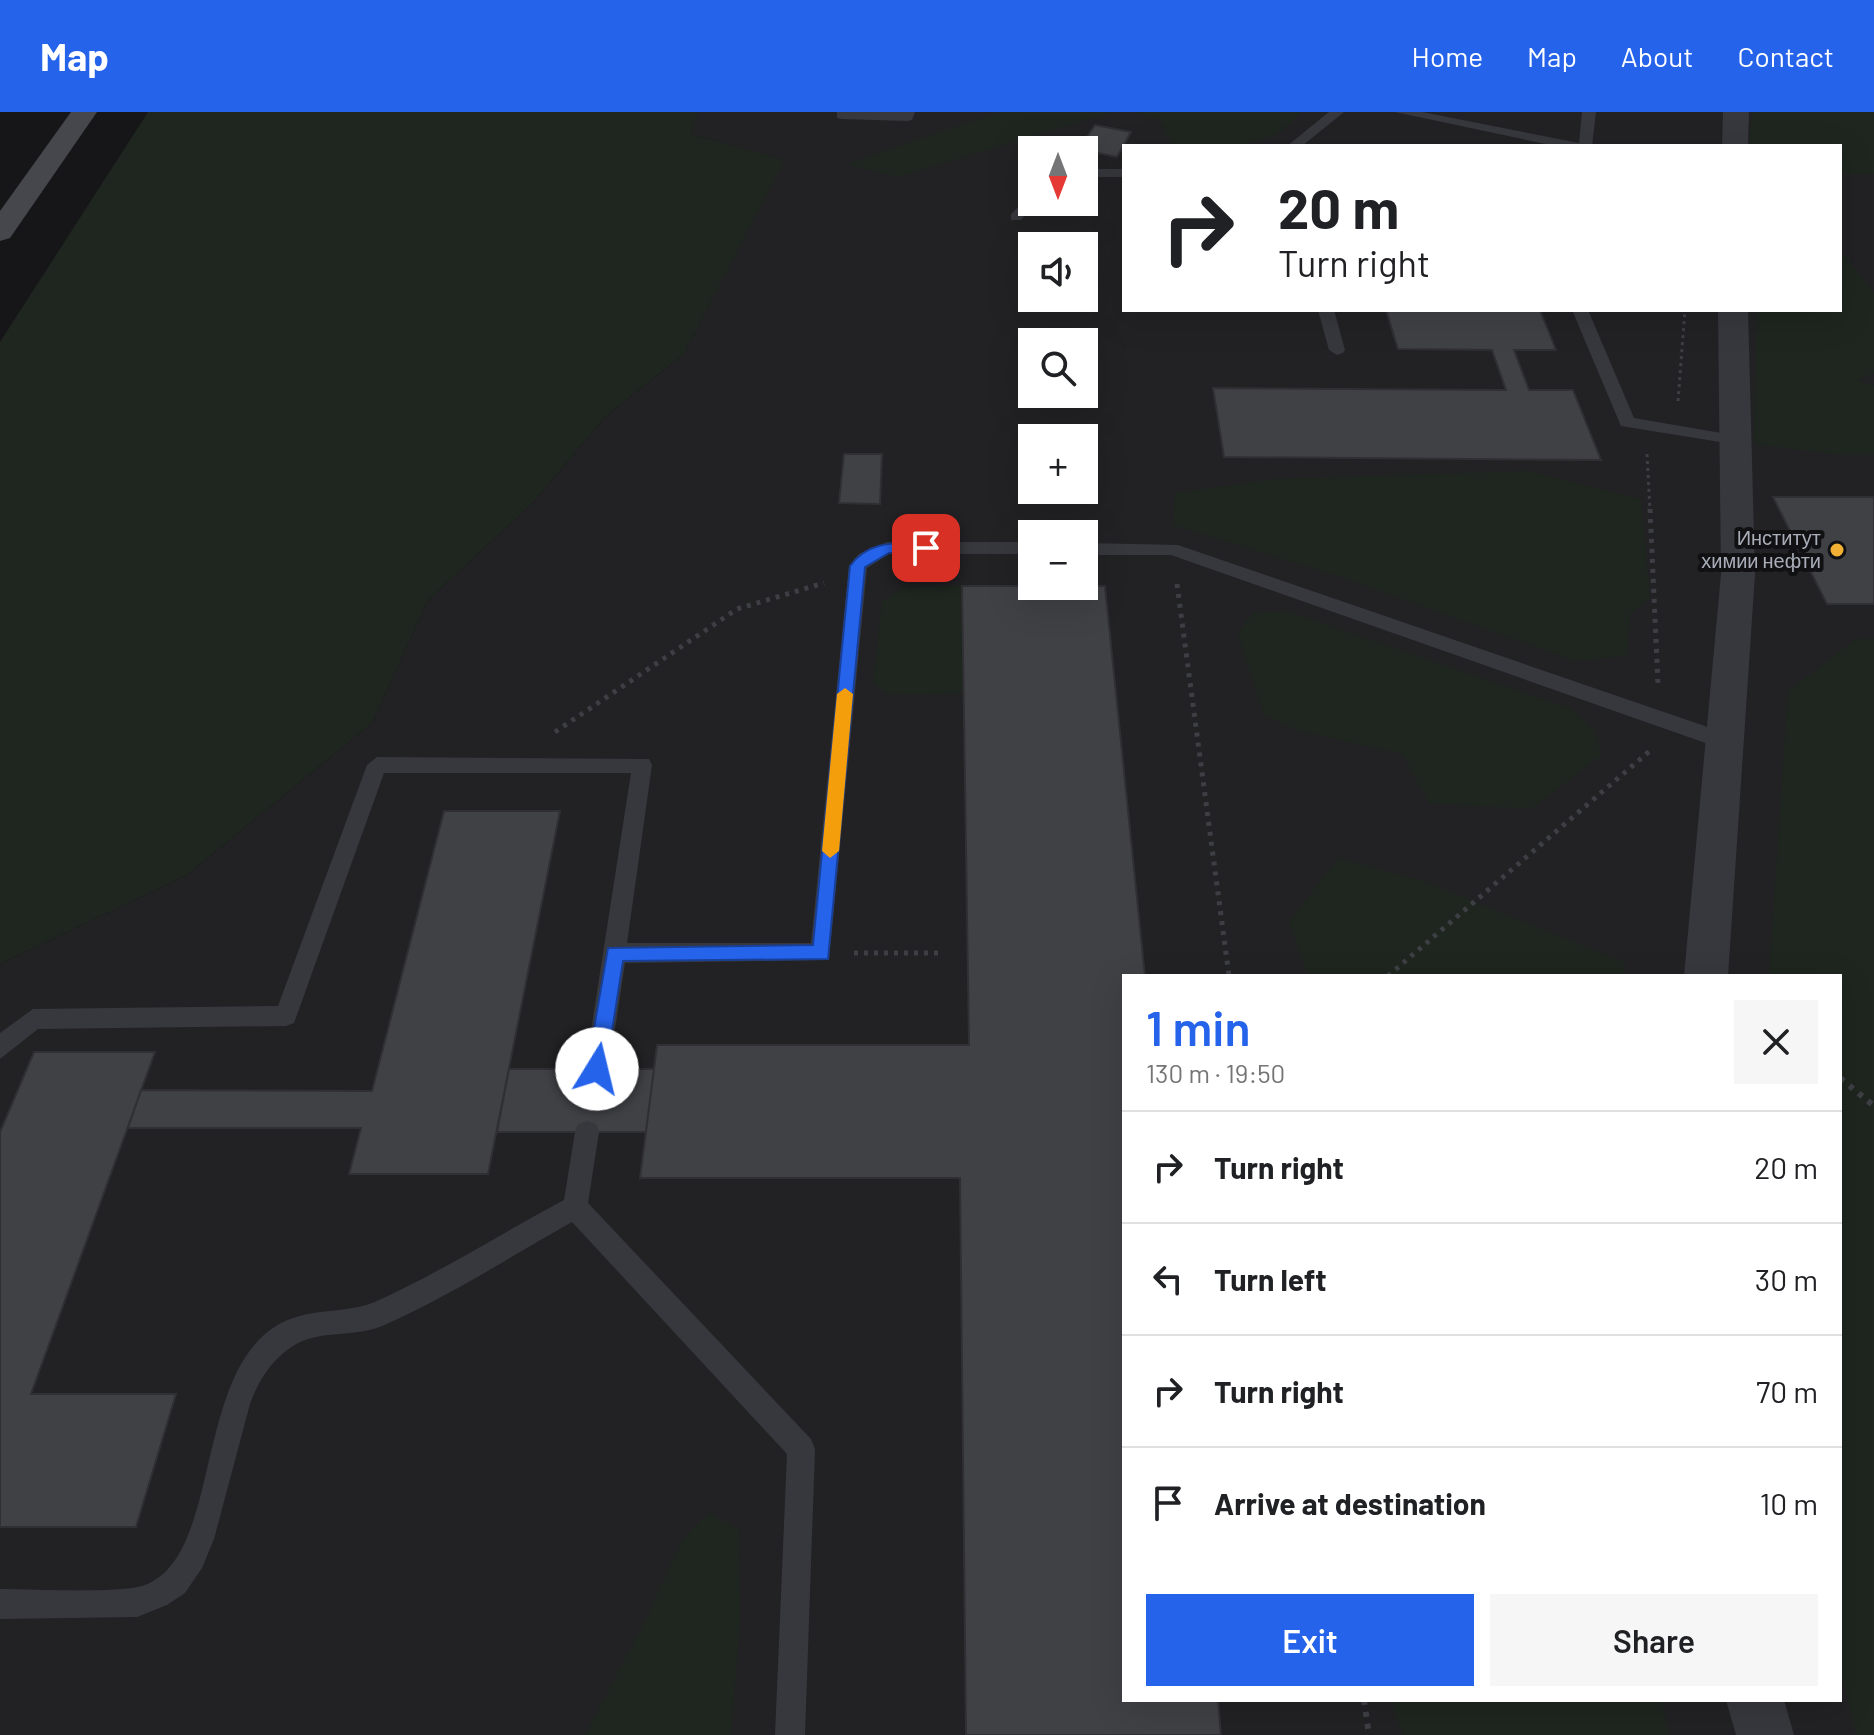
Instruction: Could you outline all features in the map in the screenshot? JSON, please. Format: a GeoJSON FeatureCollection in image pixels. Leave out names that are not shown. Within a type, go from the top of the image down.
{"type":"FeatureCollection","features":[{"type":"Feature","properties":{"kind":"main road"},"geometry":{"type":"LineString","coordinates":[[0,232],[84,112]]}},
{"type":"Feature","properties":{"kind":"street"},"geometry":{"type":"LineString","coordinates":[[1735,144],[1736,112]]}},
{"type":"Feature","properties":{"kind":"street"},"geometry":{"type":"LineString","coordinates":[[1706,974],[1738,574],[1733,441],[1733,312]]}},
{"type":"Feature","properties":{"kind":"street"},"geometry":{"type":"LineString","coordinates":[[1756,1702],[1765,1735]]}},
{"type":"Feature","properties":{"kind":"lane"},"geometry":{"type":"LineString","coordinates":[[842,115],[907,117],[908,112]]}},
{"type":"Feature","properties":{"kind":"lane"},"geometry":{"type":"LineString","coordinates":[[1297,144],[1337,112]]}},
{"type":"Feature","properties":{"kind":"lane"},"geometry":{"type":"LineString","coordinates":[[1402,112],[1566,144]]}},
{"type":"Feature","properties":{"kind":"lane"},"geometry":{"type":"LineString","coordinates":[[1585,144],[1589,112]]}},
{"type":"Feature","properties":{"kind":"lane"},"geometry":{"type":"LineString","coordinates":[[1098,173],[1122,173]]}},
{"type":"Feature","properties":{"kind":"lane"},"geometry":{"type":"LineString","coordinates":[[1327,312],[1337,350]]}},
{"type":"Feature","properties":{"kind":"lane"},"geometry":{"type":"LineString","coordinates":[[1581,312],[1627,422],[1733,441]]}},
{"type":"Feature","properties":{"kind":"lane"},"geometry":{"type":"LineString","coordinates":[[615,953],[821,953],[856,575],[865,558],[887,548],[1018,548]]}},
{"type":"Feature","properties":{"kind":"lane"},"geometry":{"type":"LineString","coordinates":[[1098,549],[1172,549],[1724,741]]}},
{"type":"Feature","properties":{"kind":"lane"},"geometry":{"type":"LineString","coordinates":[[0,1048],[33,1019],[286,1016],[377,765],[642,765],[597,1069]]}},
{"type":"Feature","properties":{"kind":"lane"},"geometry":{"type":"LineString","coordinates":[[575,1207],[587,1132]]}},
{"type":"Feature","properties":{"kind":"lane"},"geometry":{"type":"LineString","coordinates":[[0,1604],[137,1602],[153,1598],[169,1588],[192,1560],[236,1404],[245,1379],[261,1356],[282,1337],[306,1325],[377,1315],[575,1207]]}},
{"type":"Feature","properties":{"kind":"lane"},"geometry":{"type":"LineString","coordinates":[[575,1207],[801,1449],[790,1735]]}},
{"type":"Feature","properties":{"kind":"path"},"geometry":{"type":"LineString","coordinates":[[1172,549],[1229,974]]}},
{"type":"Feature","properties":{"kind":"path"},"geometry":{"type":"LineString","coordinates":[[530,763],[543,740],[737,609],[856,575]]}},
{"type":"Feature","properties":{"kind":"path"},"geometry":{"type":"LineString","coordinates":[[821,953],[940,953]]}},
{"type":"Feature","properties":{"kind":"path"},"geometry":{"type":"LineString","coordinates":[[1842,1080],[1874,1106]]}},
{"type":"Feature","properties":{"kind":"path"},"geometry":{"type":"LineString","coordinates":[[1364,1702],[1369,1735]]}},
{"type":"Feature","properties":{"kind":"shaded area"},"geometry":{"type":"Polygon","coordinates":[[[148,112],[699,112],[691,134],[785,160],[684,354],[606,416],[531,505],[428,600],[372,723],[187,875],[0,964],[0,342],[148,112]]]}},
{"type":"Feature","properties":{"kind":"shaded area"},"geometry":{"type":"Polygon","coordinates":[[[698,112],[1874,112],[1874,1735],[0,1735],[0,964],[187,875],[372,723],[428,600],[531,505],[606,416],[684,354],[784,160],[691,134],[698,112]]]}},
{"type":"Feature","properties":{"kind":"shaded area"},"geometry":{"type":"Polygon","coordinates":[[[999,112],[1113,112],[1034,136],[1018,136],[1018,141],[898,177],[846,164],[999,112]]]}},
{"type":"Feature","properties":{"kind":"shaded area"},"geometry":{"type":"Polygon","coordinates":[[[1129,112],[1300,112],[1275,135],[1242,144],[1171,144],[1159,119],[1129,112]]]}},
{"type":"Feature","properties":{"kind":"shaded area"},"geometry":{"type":"Polygon","coordinates":[[[1752,112],[1874,112],[1874,174],[1842,174],[1842,144],[1749,144],[1752,112]]]}},
{"type":"Feature","properties":{"kind":"shaded area"},"geometry":{"type":"Polygon","coordinates":[[[1842,252],[1874,293],[1874,373],[1858,381],[1874,385],[1874,455],[1839,455],[1754,444],[1757,312],[1842,312],[1842,252]]]}},
{"type":"Feature","properties":{"kind":"shaded area"},"geometry":{"type":"Polygon","coordinates":[[[1529,471],[1641,499],[1650,598],[1630,614],[1627,656],[1575,661],[1341,577],[1173,525],[1175,493],[1274,479],[1529,471]]]}},
{"type":"Feature","properties":{"kind":"shaded area"},"geometry":{"type":"Polygon","coordinates":[[[962,586],[964,693],[889,695],[873,684],[882,601],[904,587],[962,586]]]}},
{"type":"Feature","properties":{"kind":"shaded area"},"geometry":{"type":"Polygon","coordinates":[[[1287,611],[1572,709],[1594,730],[1602,755],[1531,809],[1429,803],[1402,754],[1299,731],[1264,715],[1237,632],[1254,613],[1287,611]]]}},
{"type":"Feature","properties":{"kind":"shaded area"},"geometry":{"type":"Polygon","coordinates":[[[1856,639],[1874,639],[1874,1735],[1856,1735],[1842,1676],[1842,974],[1769,974],[1788,691],[1856,639]]]}},
{"type":"Feature","properties":{"kind":"shaded area"},"geometry":{"type":"Polygon","coordinates":[[[1338,858],[1424,881],[1626,963],[1623,974],[1307,974],[1289,922],[1338,858]]]}},
{"type":"Feature","properties":{"kind":"shaded area"},"geometry":{"type":"Polygon","coordinates":[[[709,1513],[739,1529],[740,1622],[731,1735],[585,1735],[647,1617],[682,1540],[709,1513]]]}},
{"type":"Feature","properties":{"kind":"shaded area"},"geometry":{"type":"Polygon","coordinates":[[[1391,1702],[1662,1702],[1669,1735],[1403,1735],[1391,1702]]]}},
{"type":"Feature","properties":{"kind":"building"},"geometry":{"type":"Polygon","coordinates":[[[1095,125],[1131,132],[1117,157],[1098,153],[1098,136],[1088,136],[1095,125]]]}},
{"type":"Feature","properties":{"kind":"building"},"geometry":{"type":"Polygon","coordinates":[[[1387,312],[1541,312],[1556,350],[1514,350],[1529,390],[1573,390],[1601,460],[1224,457],[1213,388],[1506,390],[1492,350],[1398,349],[1387,312]]]}},
{"type":"Feature","properties":{"kind":"building"},"geometry":{"type":"Polygon","coordinates":[[[844,454],[882,454],[880,504],[839,503],[844,454]]]}},
{"type":"Feature","properties":{"kind":"building","name":"Институт химии нефти"},"geometry":{"type":"Polygon","coordinates":[[[1773,497],[1874,497],[1874,604],[1827,604],[1773,497]]]}},
{"type":"Feature","properties":{"kind":"building"},"geometry":{"type":"Polygon","coordinates":[[[962,586],[1018,586],[1018,600],[1098,600],[1098,586],[1105,586],[1145,974],[1122,974],[1122,1702],[1218,1702],[1221,1735],[966,1735],[960,1178],[640,1178],[657,1045],[969,1045],[962,586]]]}},
{"type":"Feature","properties":{"kind":"building"},"geometry":{"type":"Polygon","coordinates":[[[444,811],[560,811],[488,1174],[349,1174],[361,1128],[128,1128],[141,1090],[372,1091],[444,811]]]}},
{"type":"Feature","properties":{"kind":"building"},"geometry":{"type":"Polygon","coordinates":[[[34,1052],[155,1052],[31,1394],[176,1394],[136,1527],[0,1527],[0,1132],[34,1052]]]}},
{"type":"Feature","properties":{"kind":"building"},"geometry":{"type":"Polygon","coordinates":[[[509,1069],[654,1069],[646,1132],[497,1132],[509,1069]]]}},
{"type":"Feature","properties":{"kind":"slow traffic"},"geometry":{"type":"LineString","coordinates":[[830,851],[845,694]]}},
{"type":"Feature","properties":{"kind":"place","name":"Институт химии нефти"},"geometry":{"type":"Point","coordinates":[1837,550]}},
{"type":"Feature","properties":{"kind":"route"},"geometry":{"type":"LineString","coordinates":[[597,1069],[615,953],[821,953],[858,566],[865,558],[887,548],[926,548]]}}]}
